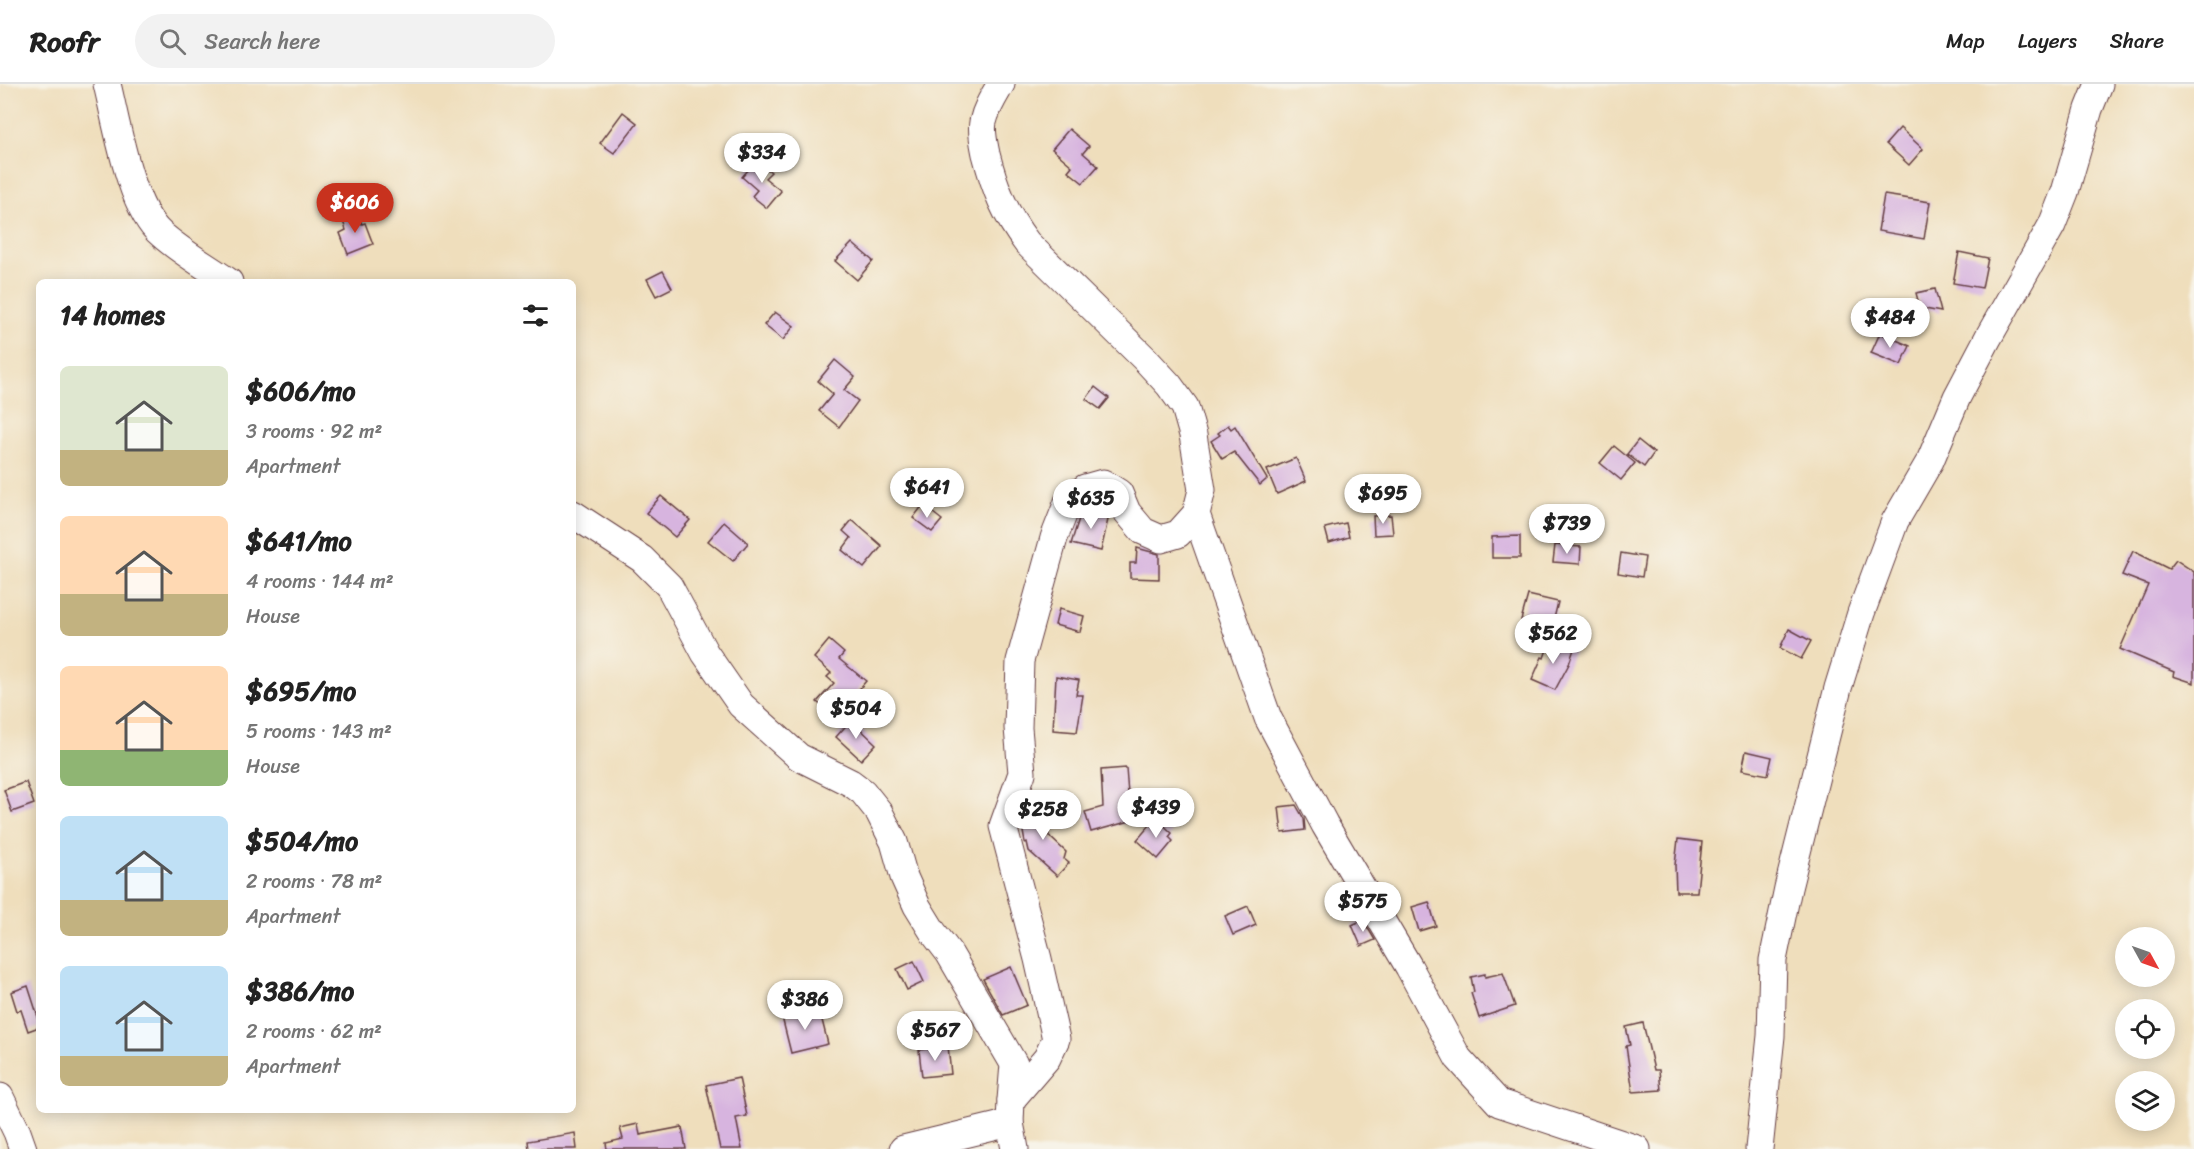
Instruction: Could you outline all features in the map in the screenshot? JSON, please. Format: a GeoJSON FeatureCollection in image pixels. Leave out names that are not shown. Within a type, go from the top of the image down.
{"type":"FeatureCollection","features":[{"type":"Feature","properties":{"kind":"street"},"geometry":{"type":"LineString","coordinates":[[107,84],[134,191],[143,211],[159,233],[224,279]]}},
{"type":"Feature","properties":{"kind":"street"},"geometry":{"type":"LineString","coordinates":[[903,1149],[1012,1124],[1056,1039],[1003,826],[1022,773],[1018,728],[1020,661],[1054,538],[1068,502],[1085,488],[1103,483],[1119,493],[1127,512],[1143,531],[1161,539],[1178,534],[1196,514],[1203,490],[1193,435],[1185,407],[1145,359],[1027,243],[1012,223],[998,196],[983,142],[982,124],[987,107],[1001,84]]}},
{"type":"Feature","properties":{"kind":"street"},"geometry":{"type":"LineString","coordinates":[[1759,1149],[1771,1035],[1773,960],[1788,888],[1838,688],[1861,613],[1895,521],[1930,461],[1958,397],[1988,338],[2052,225],[2065,192],[2089,109],[2099,84]]}},
{"type":"Feature","properties":{"kind":"street"},"geometry":{"type":"LineString","coordinates":[[1196,514],[1268,718],[1325,825],[1409,967],[1458,1058],[1499,1103],[1637,1149]]}},
{"type":"Feature","properties":{"kind":"street"},"geometry":{"type":"LineString","coordinates":[[576,516],[642,559],[669,586],[705,653],[741,705],[799,757],[851,783],[863,792],[879,812],[894,842],[904,877],[917,906],[949,953],[1014,1064],[1012,1124]]}},
{"type":"Feature","properties":{"kind":"street"},"geometry":{"type":"LineString","coordinates":[[0,1097],[23,1149]]}},
{"type":"Feature","properties":{"kind":"building"},"geometry":{"type":"Polygon","coordinates":[[[623,112],[637,123],[614,153],[600,143],[623,112]]]}},
{"type":"Feature","properties":{"kind":"building"},"geometry":{"type":"Polygon","coordinates":[[[1900,128],[1923,149],[1909,165],[1886,144],[1900,128]]]}},
{"type":"Feature","properties":{"kind":"building"},"geometry":{"type":"Polygon","coordinates":[[[1069,129],[1089,146],[1083,153],[1098,166],[1083,183],[1068,171],[1072,166],[1052,149],[1069,129]]]}},
{"type":"Feature","properties":{"kind":"building"},"geometry":{"type":"Polygon","coordinates":[[[757,160],[771,172],[765,178],[781,191],[767,208],[752,196],[757,190],[742,177],[757,160]]]}},
{"type":"Feature","properties":{"kind":"building"},"geometry":{"type":"Polygon","coordinates":[[[1884,195],[1930,202],[1924,239],[1878,231],[1884,195]]]}},
{"type":"Feature","properties":{"kind":"building"},"geometry":{"type":"Polygon","coordinates":[[[357,212],[362,224],[365,223],[373,244],[348,254],[340,233],[346,230],[342,218],[357,212]]]}},
{"type":"Feature","properties":{"kind":"building"},"geometry":{"type":"Polygon","coordinates":[[[852,243],[873,261],[857,280],[835,261],[852,243]]]}},
{"type":"Feature","properties":{"kind":"building"},"geometry":{"type":"Polygon","coordinates":[[[1959,252],[1988,258],[1982,288],[1953,283],[1959,252]]]}},
{"type":"Feature","properties":{"kind":"building"},"geometry":{"type":"Polygon","coordinates":[[[663,271],[672,288],[656,296],[647,279],[663,271]]]}},
{"type":"Feature","properties":{"kind":"building"},"geometry":{"type":"Polygon","coordinates":[[[1935,289],[1941,312],[1920,308],[1916,293],[1935,289]]]}},
{"type":"Feature","properties":{"kind":"building"},"geometry":{"type":"Polygon","coordinates":[[[775,312],[794,326],[783,340],[764,325],[775,312]]]}},
{"type":"Feature","properties":{"kind":"building"},"geometry":{"type":"Polygon","coordinates":[[[1880,333],[1910,346],[1901,365],[1871,353],[1880,333]]]}},
{"type":"Feature","properties":{"kind":"building"},"geometry":{"type":"Polygon","coordinates":[[[835,360],[855,377],[844,390],[858,401],[839,427],[819,411],[833,394],[818,381],[835,360]]]}},
{"type":"Feature","properties":{"kind":"building"},"geometry":{"type":"Polygon","coordinates":[[[1095,387],[1109,398],[1100,409],[1086,399],[1095,387]]]}},
{"type":"Feature","properties":{"kind":"building"},"geometry":{"type":"Polygon","coordinates":[[[1228,425],[1231,429],[1235,426],[1267,479],[1260,485],[1234,452],[1222,459],[1211,441],[1228,425]]]}},
{"type":"Feature","properties":{"kind":"building"},"geometry":{"type":"Polygon","coordinates":[[[1638,440],[1654,453],[1644,467],[1627,454],[1638,440]]]}},
{"type":"Feature","properties":{"kind":"building"},"geometry":{"type":"Polygon","coordinates":[[[1614,446],[1635,463],[1621,480],[1600,463],[1614,446]]]}},
{"type":"Feature","properties":{"kind":"building"},"geometry":{"type":"Polygon","coordinates":[[[1296,458],[1306,481],[1277,494],[1267,470],[1296,458]]]}},
{"type":"Feature","properties":{"kind":"building"},"geometry":{"type":"Polygon","coordinates":[[[661,496],[690,520],[675,537],[646,513],[661,496]]]}},
{"type":"Feature","properties":{"kind":"building"},"geometry":{"type":"Polygon","coordinates":[[[923,505],[942,520],[932,532],[913,518],[923,505]]]}},
{"type":"Feature","properties":{"kind":"building"},"geometry":{"type":"Polygon","coordinates":[[[1085,508],[1109,515],[1101,551],[1071,544],[1081,512],[1085,508]]]}},
{"type":"Feature","properties":{"kind":"building"},"geometry":{"type":"Polygon","coordinates":[[[1391,515],[1393,534],[1374,535],[1373,516],[1391,515]]]}},
{"type":"Feature","properties":{"kind":"building"},"geometry":{"type":"Polygon","coordinates":[[[852,520],[882,546],[864,568],[842,550],[851,538],[843,531],[852,520]]]}},
{"type":"Feature","properties":{"kind":"building"},"geometry":{"type":"Polygon","coordinates":[[[724,522],[748,543],[733,561],[708,541],[724,522]]]}},
{"type":"Feature","properties":{"kind":"building"},"geometry":{"type":"Polygon","coordinates":[[[1346,523],[1349,537],[1329,543],[1325,528],[1346,523]]]}},
{"type":"Feature","properties":{"kind":"building"},"geometry":{"type":"Polygon","coordinates":[[[1520,536],[1520,558],[1492,558],[1492,537],[1520,536]]]}},
{"type":"Feature","properties":{"kind":"building"},"geometry":{"type":"Polygon","coordinates":[[[1555,545],[1581,547],[1580,564],[1553,562],[1555,545]]]}},
{"type":"Feature","properties":{"kind":"building"},"geometry":{"type":"Polygon","coordinates":[[[1137,548],[1159,554],[1159,579],[1130,578],[1130,563],[1136,563],[1137,548]]]}},
{"type":"Feature","properties":{"kind":"building"},"geometry":{"type":"Polygon","coordinates":[[[2133,551],[2169,569],[2176,560],[2194,572],[2194,683],[2173,676],[2174,672],[2120,649],[2148,585],[2122,575],[2133,551]]]}},
{"type":"Feature","properties":{"kind":"building"},"geometry":{"type":"Polygon","coordinates":[[[1621,553],[1645,557],[1642,577],[1618,573],[1621,553]]]}},
{"type":"Feature","properties":{"kind":"building"},"geometry":{"type":"Polygon","coordinates":[[[1528,595],[1558,602],[1552,627],[1521,620],[1528,595]]]}},
{"type":"Feature","properties":{"kind":"building"},"geometry":{"type":"Polygon","coordinates":[[[1059,609],[1084,616],[1080,632],[1055,625],[1059,609]]]}},
{"type":"Feature","properties":{"kind":"building"},"geometry":{"type":"Polygon","coordinates":[[[1789,629],[1811,641],[1801,659],[1780,648],[1789,629]]]}},
{"type":"Feature","properties":{"kind":"building"},"geometry":{"type":"Polygon","coordinates":[[[829,640],[844,653],[839,659],[866,681],[849,701],[852,703],[837,719],[817,702],[834,683],[827,677],[831,673],[814,658],[829,640]]]}},
{"type":"Feature","properties":{"kind":"building"},"geometry":{"type":"Polygon","coordinates":[[[1550,641],[1574,649],[1555,690],[1532,680],[1550,641]]]}},
{"type":"Feature","properties":{"kind":"building"},"geometry":{"type":"Polygon","coordinates":[[[1056,676],[1079,680],[1076,695],[1083,695],[1077,732],[1053,730],[1056,676]]]}},
{"type":"Feature","properties":{"kind":"building"},"geometry":{"type":"Polygon","coordinates":[[[851,720],[876,744],[861,760],[836,737],[851,720]]]}},
{"type":"Feature","properties":{"kind":"building"},"geometry":{"type":"Polygon","coordinates":[[[1746,751],[1772,757],[1768,775],[1742,770],[1746,751]]]}},
{"type":"Feature","properties":{"kind":"building"},"geometry":{"type":"Polygon","coordinates":[[[1126,768],[1129,807],[1153,798],[1159,813],[1091,832],[1085,812],[1103,807],[1101,770],[1126,768]]]}},
{"type":"Feature","properties":{"kind":"building"},"geometry":{"type":"Polygon","coordinates":[[[26,782],[34,804],[12,812],[4,790],[26,782]]]}},
{"type":"Feature","properties":{"kind":"building"},"geometry":{"type":"Polygon","coordinates":[[[1296,805],[1304,819],[1305,830],[1282,833],[1279,807],[1296,805]]]}},
{"type":"Feature","properties":{"kind":"building"},"geometry":{"type":"Polygon","coordinates":[[[1043,807],[1049,836],[1066,852],[1064,859],[1069,863],[1057,876],[1029,851],[1027,842],[1025,843],[1022,818],[1025,811],[1043,807]]]}},
{"type":"Feature","properties":{"kind":"building"},"geometry":{"type":"Polygon","coordinates":[[[1156,818],[1172,833],[1169,837],[1173,841],[1158,859],[1137,840],[1156,818]]]}},
{"type":"Feature","properties":{"kind":"building"},"geometry":{"type":"Polygon","coordinates":[[[1678,839],[1702,842],[1697,892],[1676,892],[1675,865],[1678,839]]]}},
{"type":"Feature","properties":{"kind":"building"},"geometry":{"type":"Polygon","coordinates":[[[1429,902],[1436,926],[1419,931],[1412,907],[1429,902]]]}},
{"type":"Feature","properties":{"kind":"building"},"geometry":{"type":"Polygon","coordinates":[[[1248,906],[1256,925],[1233,935],[1225,916],[1248,906]]]}},
{"type":"Feature","properties":{"kind":"building"},"geometry":{"type":"Polygon","coordinates":[[[1363,920],[1375,940],[1361,946],[1352,925],[1363,920]]]}},
{"type":"Feature","properties":{"kind":"building"},"geometry":{"type":"Polygon","coordinates":[[[914,961],[924,982],[907,990],[897,969],[914,961]]]}},
{"type":"Feature","properties":{"kind":"building"},"geometry":{"type":"Polygon","coordinates":[[[1011,967],[1027,1005],[1003,1015],[983,979],[1011,967]]]}},
{"type":"Feature","properties":{"kind":"building"},"geometry":{"type":"Polygon","coordinates":[[[1503,973],[1515,1006],[1479,1018],[1471,993],[1474,992],[1471,977],[1503,973]]]}},
{"type":"Feature","properties":{"kind":"building"},"geometry":{"type":"Polygon","coordinates":[[[28,986],[36,1011],[36,1028],[28,1031],[21,1010],[17,1011],[11,992],[28,986]]]}},
{"type":"Feature","properties":{"kind":"building"},"geometry":{"type":"Polygon","coordinates":[[[819,1008],[828,1044],[791,1053],[782,1017],[819,1008]]]}},
{"type":"Feature","properties":{"kind":"building"},"geometry":{"type":"Polygon","coordinates":[[[1643,1023],[1654,1070],[1659,1070],[1661,1090],[1633,1092],[1626,1046],[1630,1045],[1626,1027],[1643,1023]]]}},
{"type":"Feature","properties":{"kind":"building"},"geometry":{"type":"Polygon","coordinates":[[[948,1046],[951,1074],[922,1077],[919,1050],[948,1046]]]}},
{"type":"Feature","properties":{"kind":"building"},"geometry":{"type":"Polygon","coordinates":[[[739,1078],[747,1116],[736,1118],[742,1149],[720,1149],[706,1085],[739,1078]]]}},
{"type":"Feature","properties":{"kind":"building"},"geometry":{"type":"Polygon","coordinates":[[[638,1124],[640,1135],[682,1127],[686,1149],[607,1149],[606,1143],[623,1139],[620,1128],[638,1124]]]}},
{"type":"Feature","properties":{"kind":"building"},"geometry":{"type":"Polygon","coordinates":[[[575,1133],[577,1149],[529,1149],[528,1141],[575,1133]]]}}]}
